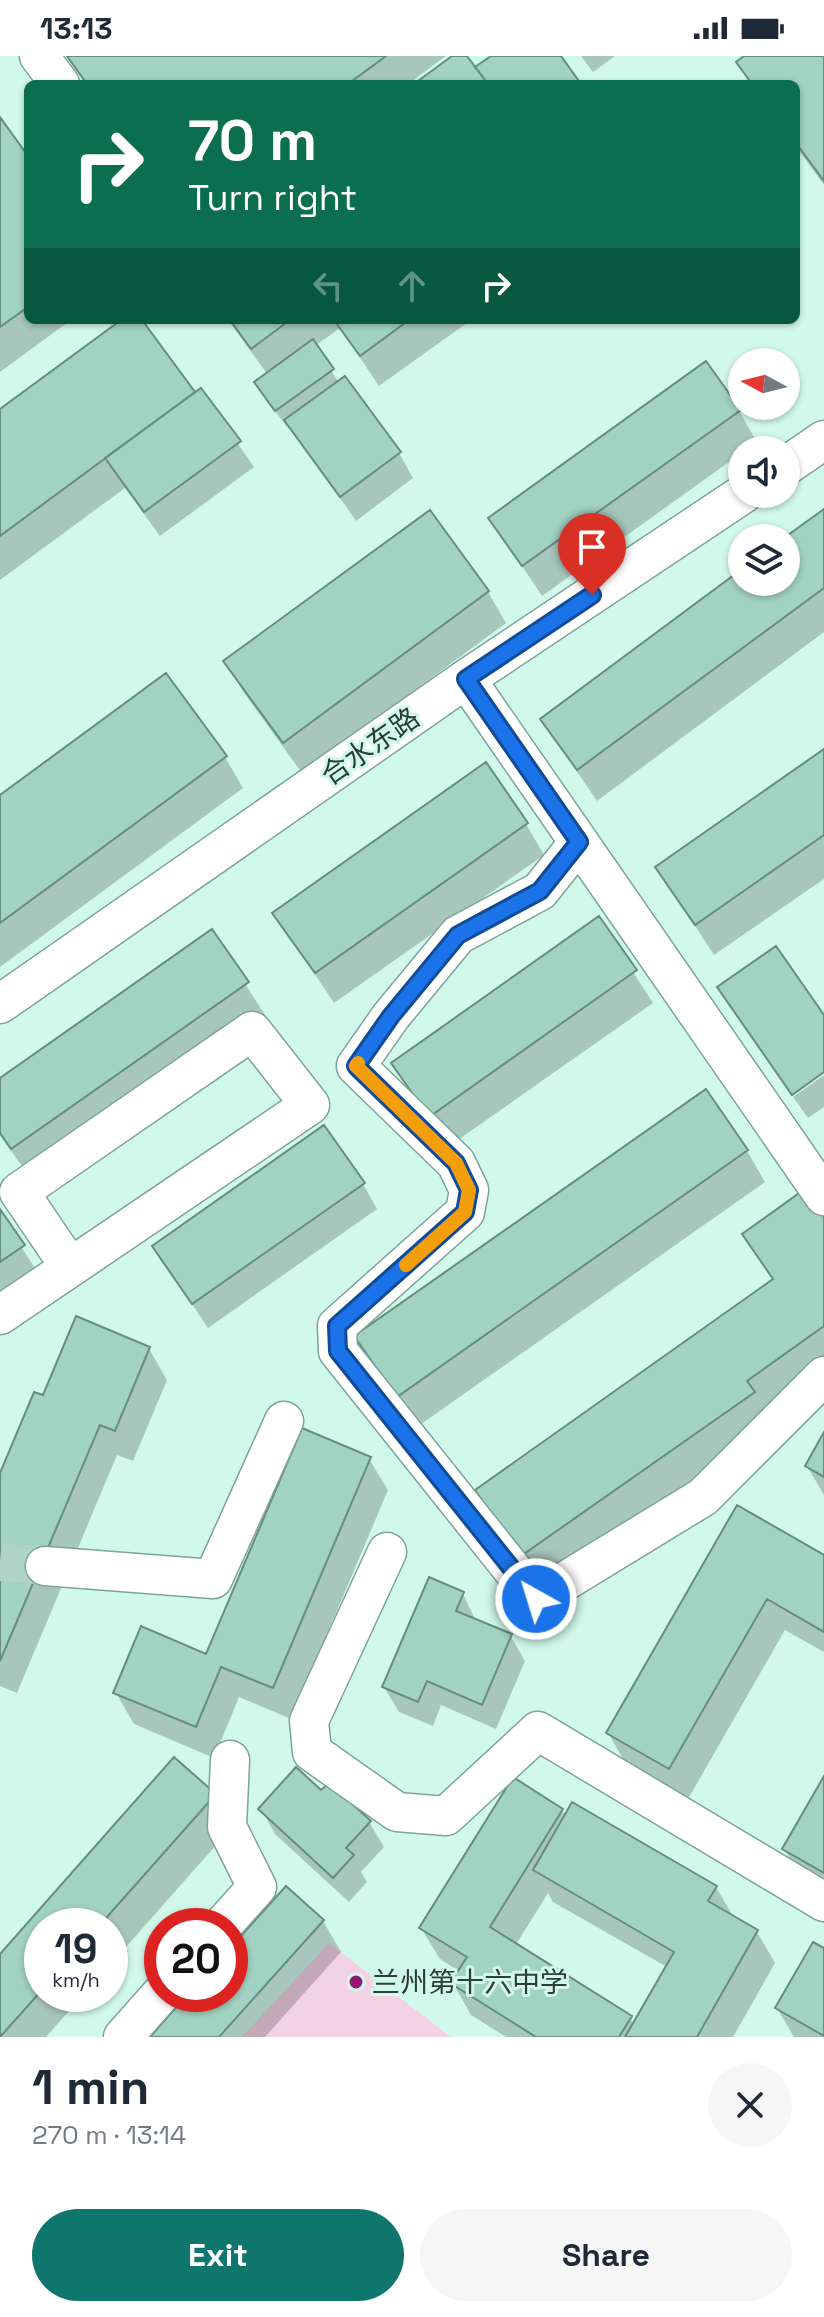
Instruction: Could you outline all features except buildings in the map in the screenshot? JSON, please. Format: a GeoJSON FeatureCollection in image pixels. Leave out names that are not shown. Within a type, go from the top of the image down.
{"type":"FeatureCollection","features":[{"type":"Feature","properties":{"kind":"street"},"geometry":{"type":"LineString","coordinates":[[39,56],[57,80]]}},
{"type":"Feature","properties":{"kind":"street"},"geometry":{"type":"LineString","coordinates":[[800,456],[824,440]]}},
{"type":"Feature","properties":{"kind":"street","name":"合水东路"},"geometry":{"type":"LineString","coordinates":[[0,1004],[466,679],[728,504]]}},
{"type":"Feature","properties":{"kind":"street"},"geometry":{"type":"LineString","coordinates":[[466,679],[824,1196]]}},
{"type":"Feature","properties":{"kind":"street"},"geometry":{"type":"LineString","coordinates":[[579,842],[540,891],[458,935],[391,1016],[356,1066],[456,1163],[469,1190],[465,1212],[337,1326],[338,1351],[536,1599],[703,1497],[824,1376]]}},
{"type":"Feature","properties":{"kind":"street"},"geometry":{"type":"LineString","coordinates":[[0,1315],[310,1105],[252,1031],[19,1192],[70,1267]]}},
{"type":"Feature","properties":{"kind":"street"},"geometry":{"type":"LineString","coordinates":[[45,1566],[213,1579],[284,1421]]}},
{"type":"Feature","properties":{"kind":"street"},"geometry":{"type":"LineString","coordinates":[[387,1552],[309,1721],[312,1752],[397,1812],[446,1816],[538,1731],[824,1902]]}},
{"type":"Feature","properties":{"kind":"street"},"geometry":{"type":"LineString","coordinates":[[230,1760],[227,1827],[257,1887],[238,1908]]}},
{"type":"Feature","properties":{"kind":"street"},"geometry":{"type":"LineString","coordinates":[[123,2037],[145,2012]]}},
{"type":"Feature","properties":{"kind":"shaded area","name":"兰州第十六中学"},"geometry":{"type":"Polygon","coordinates":[[[329,1943],[451,2037],[242,2037],[329,1943]]]}},
{"type":"Feature","properties":{"kind":"tunnel"},"geometry":{"type":"LineString","coordinates":[[0,1562],[45,1566]]}},
{"type":"Feature","properties":{"kind":"slow traffic"},"geometry":{"type":"LineString","coordinates":[[358,1063],[356,1066],[456,1163],[469,1190],[465,1212],[406,1265]]}},
{"type":"Feature","properties":{"kind":"place","name":"兰州第十六中学"},"geometry":{"type":"Point","coordinates":[356,1982]}},
{"type":"Feature","properties":{"kind":"route"},"geometry":{"type":"LineString","coordinates":[[536,1599],[338,1351],[337,1326],[465,1212],[469,1190],[456,1163],[356,1066],[391,1016],[458,935],[540,891],[579,842],[466,679],[592,595]]}}]}
